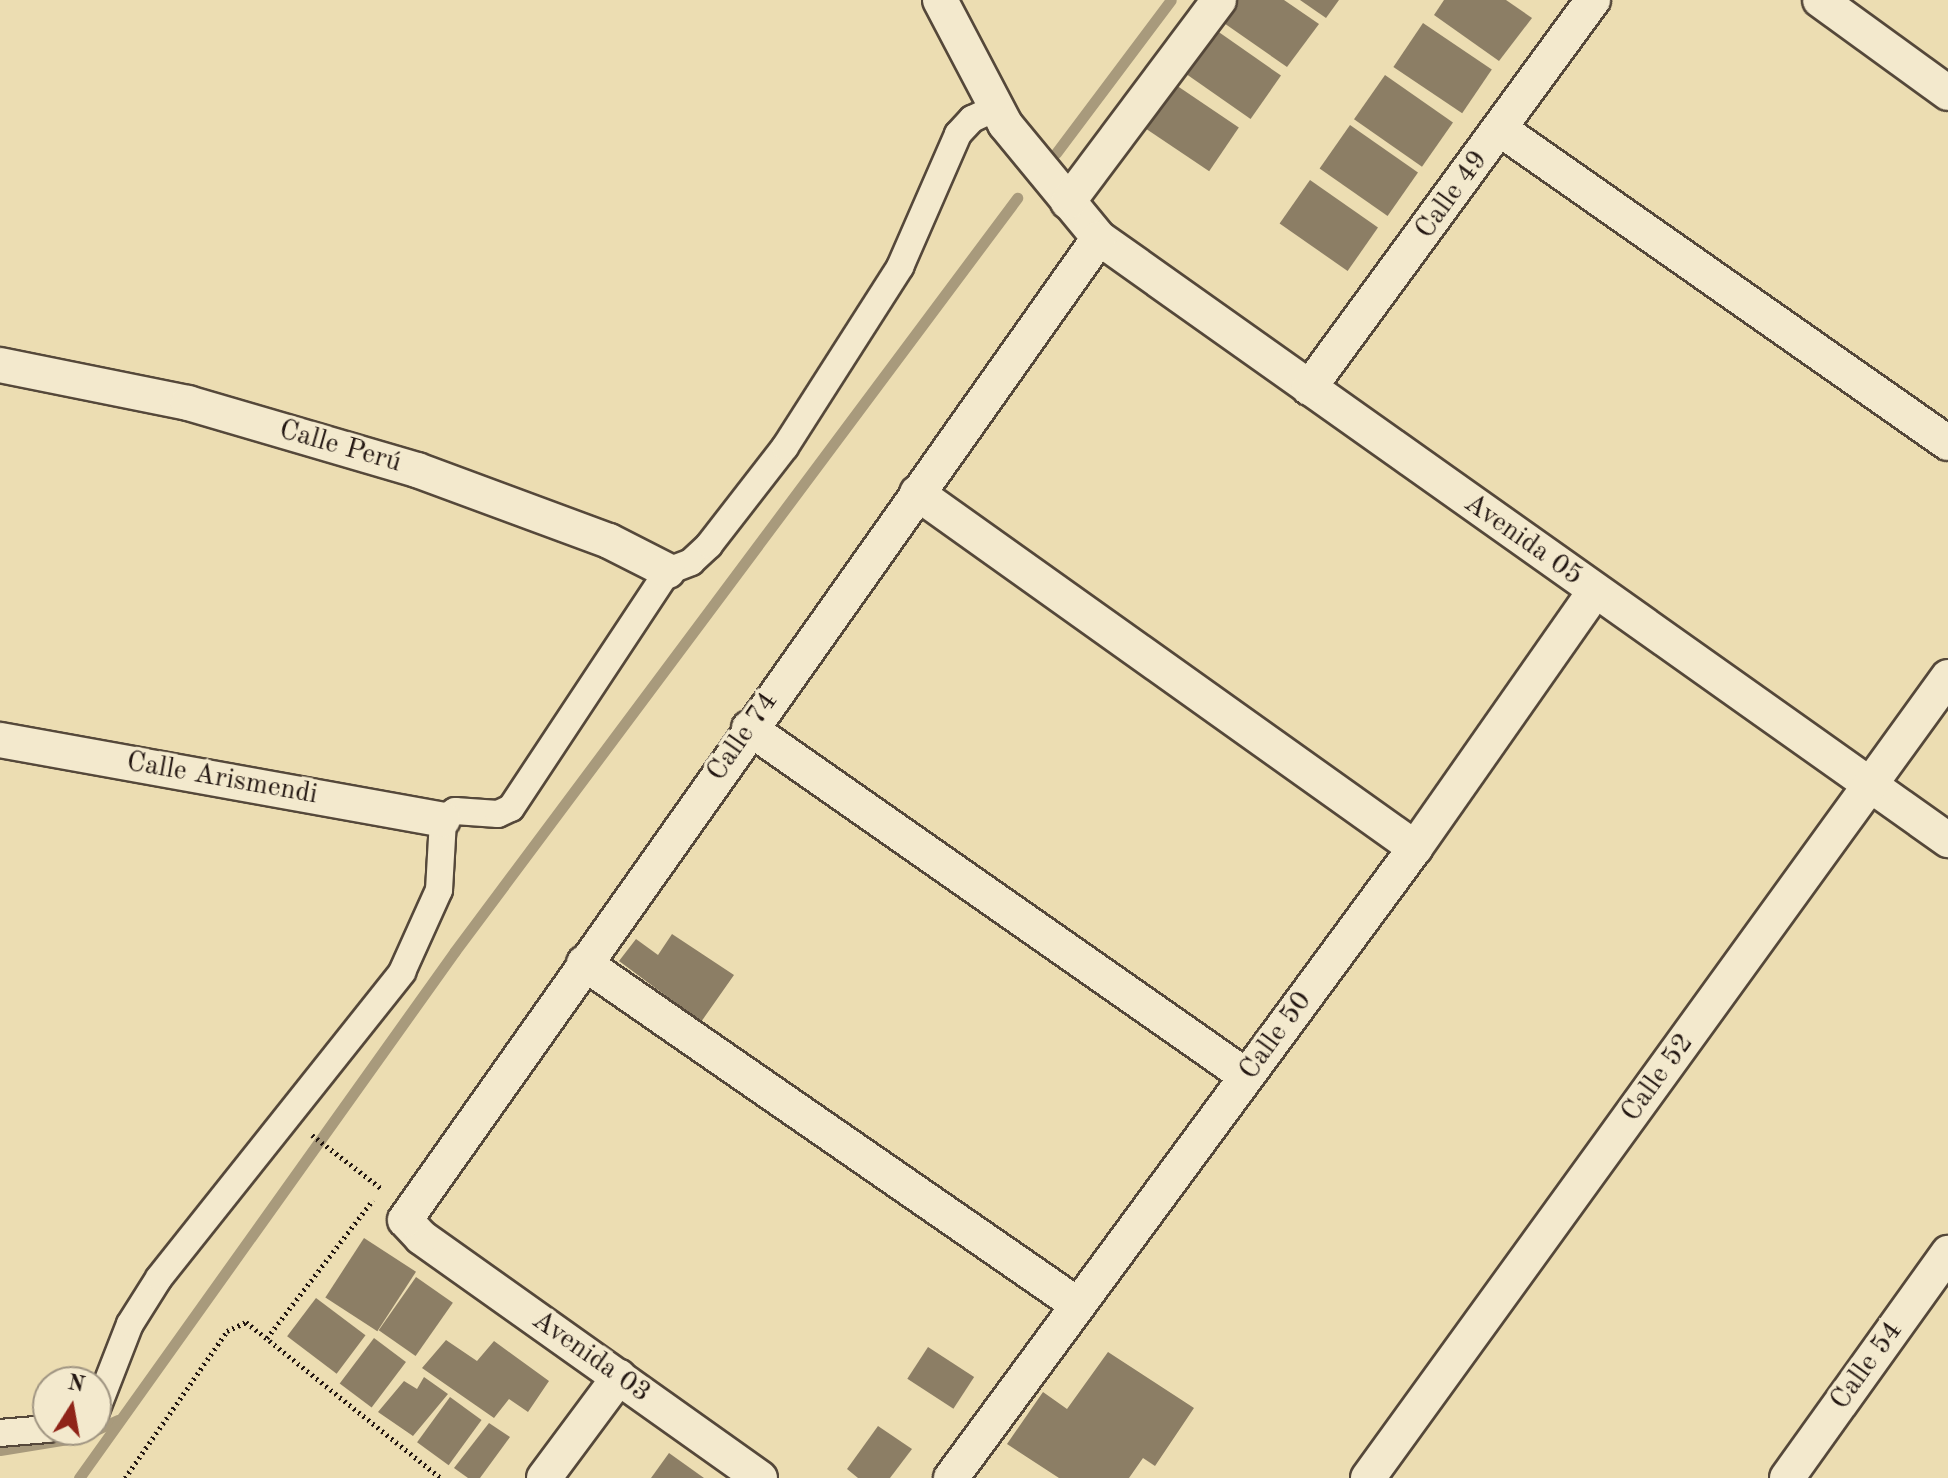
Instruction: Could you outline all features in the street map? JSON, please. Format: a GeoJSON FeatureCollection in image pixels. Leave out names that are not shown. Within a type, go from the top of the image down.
{"type":"FeatureCollection","features":[{"type":"Feature","properties":{"kind":"street","name":"Avenida 05"},"geometry":{"type":"LineString","coordinates":[[940,0],[996,108],[1026,154],[1099,238],[1948,840]]}},
{"type":"Feature","properties":{"kind":"street"},"geometry":{"type":"LineString","coordinates":[[1068,202],[1219,0]]}},
{"type":"Feature","properties":{"kind":"street","name":"Calle 49"},"geometry":{"type":"LineString","coordinates":[[1309,388],[1593,0]]}},
{"type":"Feature","properties":{"kind":"street"},"geometry":{"type":"LineString","coordinates":[[1820,0],[1948,93]]}},
{"type":"Feature","properties":{"kind":"street"},"geometry":{"type":"LineString","coordinates":[[112,1370],[130,1324],[159,1278],[402,972],[439,890],[443,820],[455,811],[498,814],[511,808],[668,571],[691,562],[709,545],[785,447],[900,267],[958,134],[972,119],[996,108]]}},
{"type":"Feature","properties":{"kind":"street"},"geometry":{"type":"LineString","coordinates":[[1500,129],[1948,443]]}},
{"type":"Feature","properties":{"kind":"street","name":"Calle 74"},"geometry":{"type":"LineString","coordinates":[[413,1228],[584,963],[1099,238]]}},
{"type":"Feature","properties":{"kind":"street","name":"Calle Perú"},"geometry":{"type":"LineString","coordinates":[[0,365],[188,403],[417,470],[609,541],[668,571]]}},
{"type":"Feature","properties":{"kind":"street"},"geometry":{"type":"LineString","coordinates":[[917,493],[1415,848]]}},
{"type":"Feature","properties":{"kind":"street","name":"Calle 50"},"geometry":{"type":"LineString","coordinates":[[951,1478],[1415,848],[1595,591]]}},
{"type":"Feature","properties":{"kind":"street","name":"Calle 52"},"geometry":{"type":"LineString","coordinates":[[1368,1478],[1948,677]]}},
{"type":"Feature","properties":{"kind":"street"},"geometry":{"type":"LineString","coordinates":[[749,728],[1246,1076]]}},
{"type":"Feature","properties":{"kind":"street","name":"Calle Arismendi"},"geometry":{"type":"LineString","coordinates":[[0,740],[443,820]]}},
{"type":"Feature","properties":{"kind":"street"},"geometry":{"type":"LineString","coordinates":[[584,963],[1078,1305]]}},
{"type":"Feature","properties":{"kind":"street","name":"Avenida 03"},"geometry":{"type":"LineString","coordinates":[[413,1228],[760,1478]]}},
{"type":"Feature","properties":{"kind":"street","name":"Calle 54"},"geometry":{"type":"LineString","coordinates":[[1787,1478],[1948,1253]]}},
{"type":"Feature","properties":{"kind":"street"},"geometry":{"type":"LineString","coordinates":[[544,1478],[619,1377]]}},
{"type":"Feature","properties":{"kind":"street"},"geometry":{"type":"LineString","coordinates":[[0,1433],[32,1430]]}},
{"type":"Feature","properties":{"kind":"path"},"geometry":{"type":"LineString","coordinates":[[302,1128],[350,1161],[382,1189],[413,1228]]}},
{"type":"Feature","properties":{"kind":"path"},"geometry":{"type":"LineString","coordinates":[[267,1338],[382,1189]]}},
{"type":"Feature","properties":{"kind":"path"},"geometry":{"type":"LineString","coordinates":[[125,1478],[227,1331],[246,1322],[441,1478]]}},
{"type":"Feature","properties":{"kind":"building"},"geometry":{"type":"Polygon","coordinates":[[[1235,0],[1284,0],[1319,24],[1287,67],[1221,21],[1235,0]]]}},
{"type":"Feature","properties":{"kind":"building"},"geometry":{"type":"Polygon","coordinates":[[[1300,0],[1339,0],[1326,18],[1300,0]]]}},
{"type":"Feature","properties":{"kind":"building"},"geometry":{"type":"Polygon","coordinates":[[[1444,0],[1506,0],[1532,18],[1499,61],[1434,15],[1444,0]]]}},
{"type":"Feature","properties":{"kind":"building"},"geometry":{"type":"Polygon","coordinates":[[[1423,23],[1492,69],[1462,113],[1393,67],[1423,23]]]}},
{"type":"Feature","properties":{"kind":"building"},"geometry":{"type":"Polygon","coordinates":[[[1213,28],[1281,76],[1251,119],[1183,71],[1213,28]]]}},
{"type":"Feature","properties":{"kind":"building"},"geometry":{"type":"Polygon","coordinates":[[[1385,75],[1453,123],[1422,167],[1354,119],[1385,75]]]}},
{"type":"Feature","properties":{"kind":"building"},"geometry":{"type":"Polygon","coordinates":[[[1170,81],[1239,127],[1209,171],[1140,125],[1170,81]]]}},
{"type":"Feature","properties":{"kind":"building"},"geometry":{"type":"Polygon","coordinates":[[[1350,125],[1418,173],[1388,216],[1320,168],[1350,125]]]}},
{"type":"Feature","properties":{"kind":"building"},"geometry":{"type":"Polygon","coordinates":[[[1310,180],[1378,228],[1348,271],[1280,223],[1310,180]]]}},
{"type":"Feature","properties":{"kind":"building"},"geometry":{"type":"Polygon","coordinates":[[[672,934],[734,975],[701,1022],[619,961],[636,939],[658,955],[672,934]]]}},
{"type":"Feature","properties":{"kind":"building"},"geometry":{"type":"Polygon","coordinates":[[[364,1238],[416,1272],[377,1331],[325,1298],[364,1238]]]}},
{"type":"Feature","properties":{"kind":"building"},"geometry":{"type":"Polygon","coordinates":[[[416,1277],[453,1303],[416,1356],[379,1330],[416,1277]]]}},
{"type":"Feature","properties":{"kind":"building"},"geometry":{"type":"Polygon","coordinates":[[[316,1298],[366,1335],[337,1374],[287,1336],[316,1298]]]}},
{"type":"Feature","properties":{"kind":"building"},"geometry":{"type":"Polygon","coordinates":[[[374,1338],[406,1362],[372,1408],[340,1384],[374,1338]]]}},
{"type":"Feature","properties":{"kind":"building"},"geometry":{"type":"Polygon","coordinates":[[[446,1340],[477,1361],[494,1341],[549,1381],[528,1412],[509,1399],[494,1418],[422,1368],[446,1340]]]}},
{"type":"Feature","properties":{"kind":"building"},"geometry":{"type":"Polygon","coordinates":[[[928,1347],[974,1377],[953,1409],[907,1379],[928,1347]]]}},
{"type":"Feature","properties":{"kind":"building"},"geometry":{"type":"Polygon","coordinates":[[[1108,1352],[1194,1408],[1155,1466],[1143,1458],[1129,1478],[1059,1478],[1007,1444],[1043,1392],[1067,1409],[1108,1352]]]}},
{"type":"Feature","properties":{"kind":"building"},"geometry":{"type":"Polygon","coordinates":[[[424,1377],[448,1394],[413,1436],[378,1412],[404,1381],[417,1389],[424,1377]]]}},
{"type":"Feature","properties":{"kind":"building"},"geometry":{"type":"Polygon","coordinates":[[[450,1397],[482,1420],[449,1465],[417,1442],[450,1397]]]}},
{"type":"Feature","properties":{"kind":"building"},"geometry":{"type":"Polygon","coordinates":[[[489,1423],[510,1437],[480,1478],[468,1478],[454,1468],[489,1423]]]}},
{"type":"Feature","properties":{"kind":"building"},"geometry":{"type":"Polygon","coordinates":[[[878,1426],[912,1449],[890,1478],[858,1478],[847,1469],[878,1426]]]}},
{"type":"Feature","properties":{"kind":"building"},"geometry":{"type":"Polygon","coordinates":[[[669,1453],[704,1478],[651,1478],[669,1453]]]}},
{"type":"Feature","properties":{"kind":"waterway"},"geometry":{"type":"LineString","coordinates":[[1056,153],[1171,0]]}},
{"type":"Feature","properties":{"kind":"waterway"},"geometry":{"type":"LineString","coordinates":[[79,1478],[455,951],[1017,198]]}},
{"type":"Feature","properties":{"kind":"waterway"},"geometry":{"type":"LineString","coordinates":[[0,1450],[80,1437],[118,1420]]}}]}
